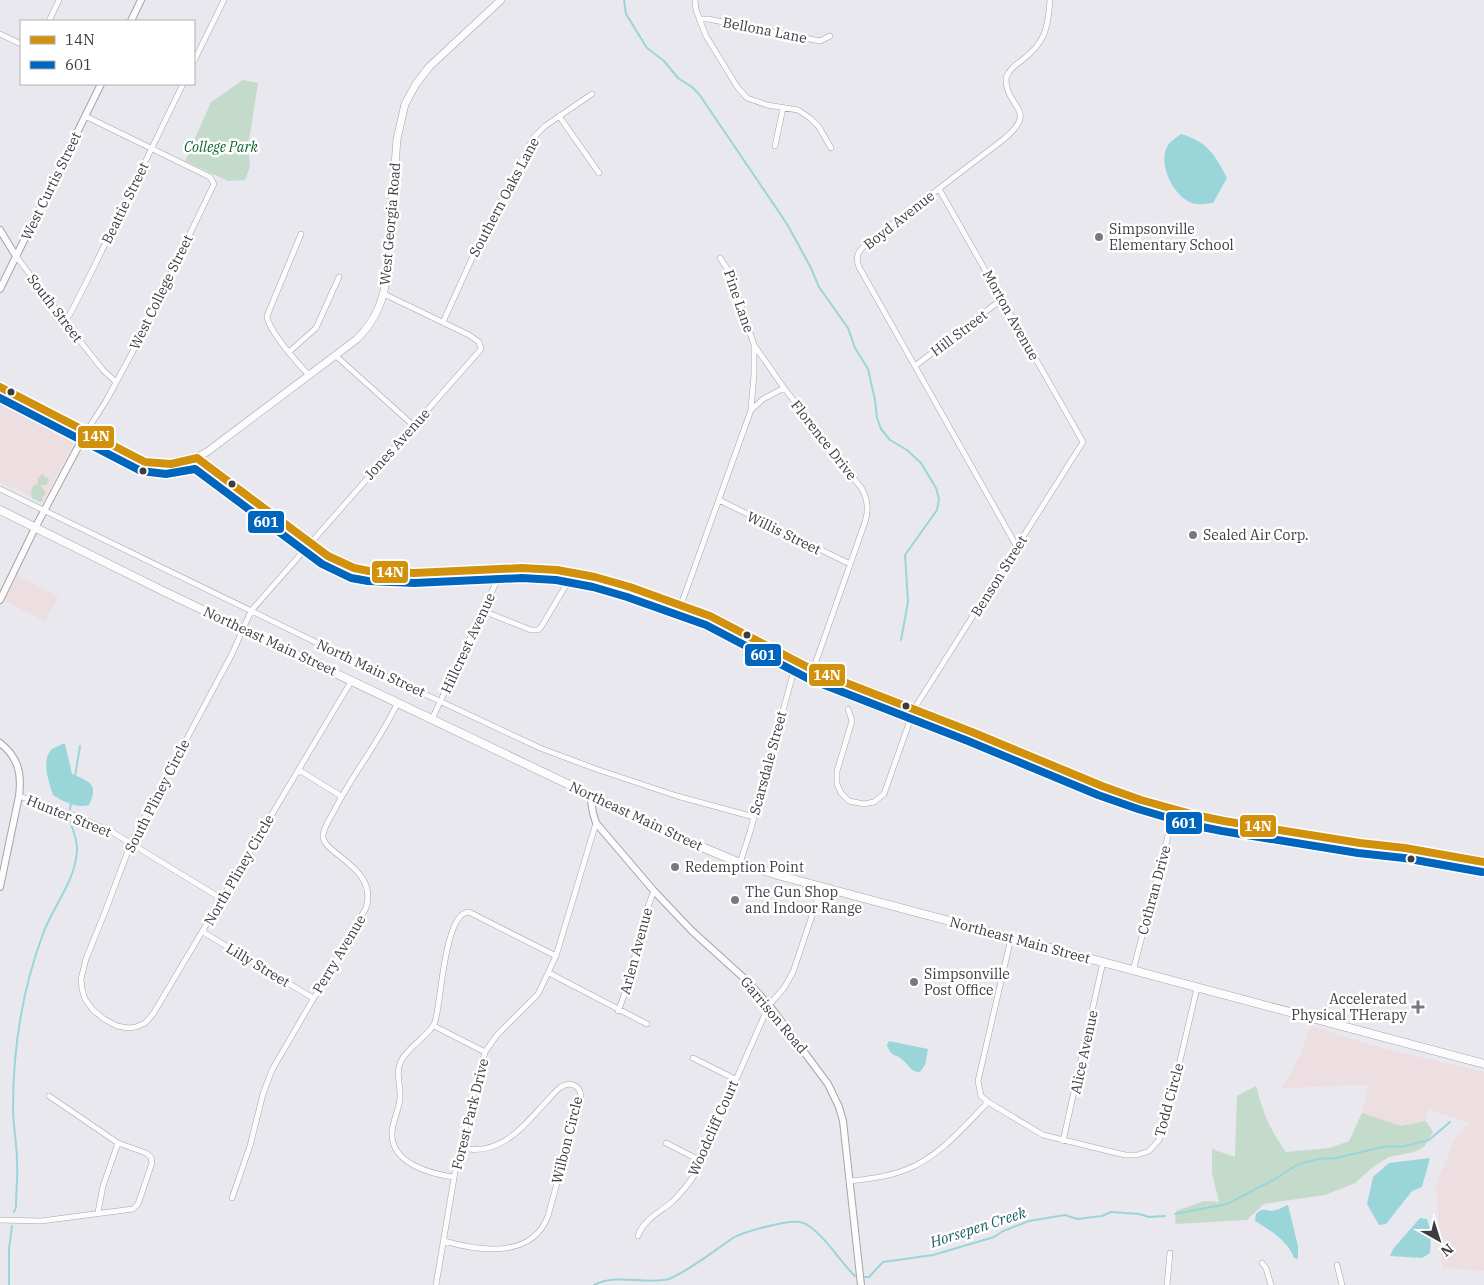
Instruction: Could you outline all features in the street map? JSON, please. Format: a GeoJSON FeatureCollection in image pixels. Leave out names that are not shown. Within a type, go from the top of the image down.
{"type":"FeatureCollection","features":[{"type":"Feature","properties":{"kind":"main road","name":"West Georgia Road"},"geometry":{"type":"LineString","coordinates":[[197,458],[357,340],[369,326],[382,303],[388,273],[397,139],[406,104],[416,84],[429,67],[501,0]]}},
{"type":"Feature","properties":{"kind":"main road"},"geometry":{"type":"LineString","coordinates":[[0,387],[138,459],[167,466],[197,458]]}},
{"type":"Feature","properties":{"kind":"main road","name":"Northeast Main Street"},"geometry":{"type":"LineString","coordinates":[[0,510],[685,840],[740,863],[1133,971],[1484,1064]]}},
{"type":"Feature","properties":{"kind":"street"},"geometry":{"type":"LineString","coordinates":[[49,20],[59,0]]}},
{"type":"Feature","properties":{"kind":"street"},"geometry":{"type":"LineString","coordinates":[[131,20],[141,0]]}},
{"type":"Feature","properties":{"kind":"street"},"geometry":{"type":"LineString","coordinates":[[195,59],[224,0]]}},
{"type":"Feature","properties":{"kind":"street"},"geometry":{"type":"LineString","coordinates":[[695,0],[699,19],[706,36],[738,88],[747,98],[767,105],[798,110],[819,127],[831,148]]}},
{"type":"Feature","properties":{"kind":"street","name":"Boyd Avenue"},"geometry":{"type":"LineString","coordinates":[[1017,547],[859,267],[857,257],[865,246],[1018,126],[1020,114],[1008,90],[1006,78],[1009,71],[1029,54],[1043,38],[1048,22],[1050,0]]}},
{"type":"Feature","properties":{"kind":"street","name":"Bellona Lane"},"geometry":{"type":"LineString","coordinates":[[699,19],[708,19],[820,41],[830,36]]}},
{"type":"Feature","properties":{"kind":"street"},"geometry":{"type":"LineString","coordinates":[[0,34],[20,44]]}},
{"type":"Feature","properties":{"kind":"street","name":"West Curtis Street"},"geometry":{"type":"LineString","coordinates":[[0,289],[100,85]]}},
{"type":"Feature","properties":{"kind":"street","name":"Beattie Street"},"geometry":{"type":"LineString","coordinates":[[65,321],[74,307],[182,85]]}},
{"type":"Feature","properties":{"kind":"street","name":"Southern Oaks Lane"},"geometry":{"type":"LineString","coordinates":[[443,322],[474,254],[529,145],[540,130],[592,94]]}},
{"type":"Feature","properties":{"kind":"street"},"geometry":{"type":"LineString","coordinates":[[775,146],[783,108]]}},
{"type":"Feature","properties":{"kind":"street","name":"West College Street"},"geometry":{"type":"LineString","coordinates":[[0,600],[35,528],[86,432],[116,382],[214,184],[210,178],[85,116]]}},
{"type":"Feature","properties":{"kind":"street"},"geometry":{"type":"LineString","coordinates":[[560,116],[599,173]]}},
{"type":"Feature","properties":{"kind":"street","name":"Morton Avenue"},"geometry":{"type":"LineString","coordinates":[[939,189],[1083,442]]}},
{"type":"Feature","properties":{"kind":"street","name":"South Street"},"geometry":{"type":"LineString","coordinates":[[0,230],[16,256],[65,321],[103,370],[116,382]]}},
{"type":"Feature","properties":{"kind":"street"},"geometry":{"type":"LineString","coordinates":[[301,234],[267,314],[268,324],[309,375]]}},
{"type":"Feature","properties":{"kind":"street","name":"Pine Lane"},"geometry":{"type":"LineString","coordinates":[[720,258],[730,273],[754,345],[784,388]]}},
{"type":"Feature","properties":{"kind":"street"},"geometry":{"type":"LineString","coordinates":[[289,352],[316,328],[339,276]]}},
{"type":"Feature","properties":{"kind":"street","name":"Jones Avenue"},"geometry":{"type":"LineString","coordinates":[[243,628],[251,611],[480,349],[478,340],[384,294]]}},
{"type":"Feature","properties":{"kind":"street","name":"Hill Street"},"geometry":{"type":"LineString","coordinates":[[915,366],[1002,299]]}},
{"type":"Feature","properties":{"kind":"street","name":"Pine Lane"},"geometry":{"type":"LineString","coordinates":[[751,410],[754,381],[754,345]]}},
{"type":"Feature","properties":{"kind":"street"},"geometry":{"type":"LineString","coordinates":[[336,356],[414,426]]}},
{"type":"Feature","properties":{"kind":"street","name":"Florence Drive"},"geometry":{"type":"LineString","coordinates":[[751,410],[763,399],[784,388],[865,494],[867,502],[867,517],[813,670]]}},
{"type":"Feature","properties":{"kind":"street"},"geometry":{"type":"LineString","coordinates":[[681,605],[751,410]]}},
{"type":"Feature","properties":{"kind":"street","name":"Benson Street"},"geometry":{"type":"LineString","coordinates":[[848,709],[852,721],[837,771],[837,784],[841,793],[849,801],[864,804],[874,802],[884,794],[914,709],[1083,442]]}},
{"type":"Feature","properties":{"kind":"street"},"geometry":{"type":"LineString","coordinates":[[197,458],[310,543],[340,563],[368,571],[414,573],[541,568],[574,572],[614,582],[681,605],[730,626],[796,663],[813,670],[1102,786],[1175,810],[1224,821],[1360,843],[1405,848],[1484,862]]}},
{"type":"Feature","properties":{"kind":"street","name":"North Main Street"},"geometry":{"type":"LineString","coordinates":[[0,488],[440,702],[565,758],[677,796],[754,817]]}},
{"type":"Feature","properties":{"kind":"street","name":"Willis Street"},"geometry":{"type":"LineString","coordinates":[[719,500],[850,564]]}},
{"type":"Feature","properties":{"kind":"street","name":"Hillcrest Avenue"},"geometry":{"type":"LineString","coordinates":[[432,718],[503,568]]}},
{"type":"Feature","properties":{"kind":"street"},"geometry":{"type":"LineString","coordinates":[[483,611],[531,630],[538,630],[542,627],[574,572]]}},
{"type":"Feature","properties":{"kind":"street","name":"South Pliney Circle"},"geometry":{"type":"LineString","coordinates":[[106,1020],[88,1002],[82,989],[81,979],[86,960],[131,843],[232,654],[243,628]]}},
{"type":"Feature","properties":{"kind":"street","name":"Scarsdale Street"},"geometry":{"type":"LineString","coordinates":[[740,863],[796,663]]}},
{"type":"Feature","properties":{"kind":"street","name":"North Pliney Circle"},"geometry":{"type":"LineString","coordinates":[[106,1020],[117,1026],[136,1027],[145,1023],[157,1008],[352,680]]}},
{"type":"Feature","properties":{"kind":"street","name":"Perry Avenue"},"geometry":{"type":"LineString","coordinates":[[232,1198],[250,1146],[266,1085],[278,1058],[360,919],[368,902],[367,890],[356,870],[323,842],[323,833],[341,796],[381,733],[398,702]]}},
{"type":"Feature","properties":{"kind":"street"},"geometry":{"type":"LineString","coordinates":[[0,743],[17,762],[20,780],[19,796],[0,888]]}},
{"type":"Feature","properties":{"kind":"street"},"geometry":{"type":"LineString","coordinates":[[299,770],[341,796]]}},
{"type":"Feature","properties":{"kind":"street","name":"Garrison Road"},"geometry":{"type":"LineString","coordinates":[[590,794],[592,812],[596,823],[654,891],[692,931],[745,979],[769,1005],[823,1076],[834,1094],[842,1121],[861,1285]]}},
{"type":"Feature","properties":{"kind":"street","name":"Hunter Street"},"geometry":{"type":"LineString","coordinates":[[19,796],[83,818],[131,843],[222,899]]}},
{"type":"Feature","properties":{"kind":"street","name":"Cothran Drive"},"geometry":{"type":"LineString","coordinates":[[1133,971],[1175,810]]}},
{"type":"Feature","properties":{"kind":"street","name":"Forest Park Drive"},"geometry":{"type":"LineString","coordinates":[[436,1285],[454,1177],[486,1052],[497,1034],[534,999],[542,988],[556,956],[596,823]]}},
{"type":"Feature","properties":{"kind":"street","name":"Woodcliff Court"},"geometry":{"type":"LineString","coordinates":[[638,1236],[644,1225],[682,1192],[693,1177],[769,1005],[784,988],[793,972],[822,886]]}},
{"type":"Feature","properties":{"kind":"street","name":"Arlen Avenue"},"geometry":{"type":"LineString","coordinates":[[618,1011],[654,891]]}},
{"type":"Feature","properties":{"kind":"street"},"geometry":{"type":"LineString","coordinates":[[454,1177],[419,1168],[398,1152],[392,1138],[400,1099],[398,1070],[400,1063],[403,1057],[434,1026],[449,938],[455,924],[463,914],[467,912],[474,914],[556,956]]}},
{"type":"Feature","properties":{"kind":"street","name":"Lilly Street"},"geometry":{"type":"LineString","coordinates":[[203,932],[313,998]]}},
{"type":"Feature","properties":{"kind":"street"},"geometry":{"type":"LineString","coordinates":[[849,1181],[892,1175],[920,1163],[938,1151],[988,1102],[980,1096],[978,1081],[1011,938]]}},
{"type":"Feature","properties":{"kind":"street","name":"Alice Avenue"},"geometry":{"type":"LineString","coordinates":[[1063,1141],[1103,962]]}},
{"type":"Feature","properties":{"kind":"street"},"geometry":{"type":"LineString","coordinates":[[549,973],[618,1011],[646,1024]]}},
{"type":"Feature","properties":{"kind":"street","name":"Todd Circle"},"geometry":{"type":"LineString","coordinates":[[988,1102],[1044,1135],[1130,1156],[1144,1153],[1156,1144],[1164,1129],[1197,988]]}},
{"type":"Feature","properties":{"kind":"street"},"geometry":{"type":"LineString","coordinates":[[434,1026],[486,1052]]}},
{"type":"Feature","properties":{"kind":"street"},"geometry":{"type":"LineString","coordinates":[[693,1058],[735,1079]]}},
{"type":"Feature","properties":{"kind":"street","name":"Wilbon Circle"},"geometry":{"type":"LineString","coordinates":[[444,1241],[474,1248],[500,1250],[522,1244],[539,1231],[548,1216],[581,1096],[580,1091],[575,1085],[571,1084],[560,1088],[515,1134],[500,1144],[478,1150],[461,1148]]}},
{"type":"Feature","properties":{"kind":"street"},"geometry":{"type":"LineString","coordinates":[[0,1220],[41,1220],[136,1208],[152,1163],[152,1158],[146,1153],[118,1143],[49,1096]]}},
{"type":"Feature","properties":{"kind":"street"},"geometry":{"type":"LineString","coordinates":[[98,1212],[103,1186],[118,1143]]}},
{"type":"Feature","properties":{"kind":"street"},"geometry":{"type":"LineString","coordinates":[[666,1143],[701,1161]]}},
{"type":"Feature","properties":{"kind":"street"},"geometry":{"type":"LineString","coordinates":[[1167,1285],[1170,1253]]}},
{"type":"Feature","properties":{"kind":"street"},"geometry":{"type":"LineString","coordinates":[[1262,1263],[1266,1268],[1271,1285]]}},
{"type":"Feature","properties":{"kind":"street"},"geometry":{"type":"LineString","coordinates":[[1337,1265],[1342,1285]]}},
{"type":"Feature","properties":{"kind":"shaded area"},"geometry":{"type":"Polygon","coordinates":[[[0,393],[78,434],[43,502],[0,482],[0,393]]]}},
{"type":"Feature","properties":{"kind":"shaded area"},"geometry":{"type":"Polygon","coordinates":[[[17,575],[58,597],[45,622],[4,600],[17,575]]]}},
{"type":"Feature","properties":{"kind":"shaded area"},"geometry":{"type":"Polygon","coordinates":[[[1311,1026],[1378,1047],[1484,1072],[1484,1271],[1442,1268],[1436,1185],[1455,1138],[1469,1123],[1428,1109],[1426,1121],[1401,1126],[1362,1113],[1368,1085],[1282,1088],[1300,1056],[1311,1026]]]}},
{"type":"Feature","properties":{"kind":"green space","name":"College Park"},"geometry":{"type":"Polygon","coordinates":[[[243,80],[258,83],[248,147],[250,167],[245,180],[228,181],[185,161],[211,102],[243,80]]]}},
{"type":"Feature","properties":{"kind":"green space"},"geometry":{"type":"Polygon","coordinates":[[[43,474],[49,481],[46,485],[40,485],[46,493],[42,498],[43,501],[40,502],[32,498],[31,492],[33,486],[38,483],[38,478],[43,474]]]}},
{"type":"Feature","properties":{"kind":"green space"},"geometry":{"type":"Polygon","coordinates":[[[1256,1086],[1268,1121],[1286,1152],[1330,1148],[1349,1141],[1362,1113],[1401,1126],[1426,1121],[1433,1132],[1424,1147],[1414,1152],[1389,1157],[1373,1167],[1355,1183],[1325,1195],[1264,1204],[1247,1220],[1175,1224],[1176,1211],[1204,1201],[1219,1202],[1212,1173],[1212,1149],[1235,1157],[1237,1096],[1256,1086]]]}},
{"type":"Feature","properties":{"kind":"water"},"geometry":{"type":"Polygon","coordinates":[[[1181,134],[1198,141],[1210,150],[1227,178],[1213,203],[1199,204],[1189,202],[1182,197],[1170,182],[1165,155],[1169,143],[1181,134]]]}},
{"type":"Feature","properties":{"kind":"water"},"geometry":{"type":"Polygon","coordinates":[[[65,744],[72,774],[84,779],[93,788],[89,805],[75,805],[53,795],[47,772],[47,760],[51,750],[65,744]]]}},
{"type":"Feature","properties":{"kind":"water"},"geometry":{"type":"Polygon","coordinates":[[[889,1041],[928,1049],[925,1065],[920,1072],[912,1070],[901,1059],[890,1052],[887,1045],[889,1041]]]}},
{"type":"Feature","properties":{"kind":"water"},"geometry":{"type":"Polygon","coordinates":[[[1430,1158],[1422,1187],[1412,1191],[1386,1224],[1379,1225],[1367,1204],[1373,1177],[1389,1163],[1430,1158]]]}},
{"type":"Feature","properties":{"kind":"water"},"geometry":{"type":"Polygon","coordinates":[[[1288,1205],[1298,1246],[1298,1259],[1294,1258],[1278,1236],[1255,1221],[1256,1214],[1260,1211],[1273,1211],[1288,1205]]]}},
{"type":"Feature","properties":{"kind":"water"},"geometry":{"type":"Polygon","coordinates":[[[1420,1218],[1427,1219],[1431,1233],[1430,1253],[1422,1258],[1390,1256],[1393,1249],[1420,1218]]]}},
{"type":"Feature","properties":{"kind":"waterway"},"geometry":{"type":"LineString","coordinates":[[624,0],[626,14],[647,48],[664,61],[678,78],[699,94],[787,224],[819,287],[848,328],[855,348],[868,369],[877,418],[881,429],[890,440],[907,450],[921,463],[936,488],[939,499],[937,510],[905,555],[908,602],[901,640]]}},
{"type":"Feature","properties":{"kind":"waterway"},"geometry":{"type":"LineString","coordinates":[[75,776],[80,746]]}},
{"type":"Feature","properties":{"kind":"waterway"},"geometry":{"type":"LineString","coordinates":[[70,809],[71,803]]}},
{"type":"Feature","properties":{"kind":"waterway"},"geometry":{"type":"LineString","coordinates":[[14,1212],[16,1207],[17,1167],[13,1086],[20,1020],[29,977],[43,934],[68,884],[75,862],[77,843],[69,818]]}},
{"type":"Feature","properties":{"kind":"waterway","name":"Horsepen Creek"},"geometry":{"type":"LineString","coordinates":[[1175,1214],[1227,1204],[1275,1179],[1295,1166],[1306,1162],[1336,1158],[1387,1146],[1401,1147],[1429,1140],[1450,1122]]}},
{"type":"Feature","properties":{"kind":"waterway","name":"Horsepen Creek"},"geometry":{"type":"LineString","coordinates":[[864,1277],[869,1277],[883,1262],[933,1255],[994,1237],[1003,1231],[1029,1221],[1065,1215],[1077,1219],[1102,1216],[1111,1212],[1139,1214],[1149,1217],[1165,1216]]}},
{"type":"Feature","properties":{"kind":"waterway","name":"Horsepen Creek"},"geometry":{"type":"LineString","coordinates":[[594,1285],[622,1279],[650,1281],[669,1279],[694,1265],[733,1238],[765,1227],[793,1222],[804,1223],[816,1231],[855,1276]]}},
{"type":"Feature","properties":{"kind":"waterway"},"geometry":{"type":"LineString","coordinates":[[9,1285],[9,1249],[12,1226]]}},
{"type":"Feature","properties":{"kind":"transit line","name":"14N"},"geometry":{"type":"LineString","coordinates":[[0,387],[145,462],[171,464],[197,458]]}},
{"type":"Feature","properties":{"kind":"transit line","name":"601"},"geometry":{"type":"LineString","coordinates":[[0,398],[141,471],[166,474],[195,469],[322,564],[351,578],[368,581],[414,583],[522,578],[556,580],[593,587],[706,625],[809,679],[968,741],[1098,795],[1138,809],[1192,825],[1222,831],[1358,853],[1404,858],[1482,872]]}},
{"type":"Feature","properties":{"kind":"transit line","name":"14N"},"geometry":{"type":"LineString","coordinates":[[197,458],[328,556],[354,568],[369,571],[414,573],[522,568],[557,570],[595,577],[630,587],[710,616],[813,670],[1141,800],[1224,821],[1360,843],[1405,848],[1484,862]]}},
{"type":"Feature","properties":{"kind":"place","name":"Simpsonville Elementary School"},"geometry":{"type":"Point","coordinates":[1099,237]}},
{"type":"Feature","properties":{"kind":"place","name":"Sealed Air Corp."},"geometry":{"type":"Point","coordinates":[1193,535]}},
{"type":"Feature","properties":{"kind":"place","name":"Redemption Point"},"geometry":{"type":"Point","coordinates":[675,867]}},
{"type":"Feature","properties":{"kind":"place","name":"The Gun Shop and Indoor Range"},"geometry":{"type":"Point","coordinates":[735,900]}},
{"type":"Feature","properties":{"kind":"place","name":"Simpsonville Post Office"},"geometry":{"type":"Point","coordinates":[914,982]}},
{"type":"Feature","properties":{"kind":"place","name":"Accelerated Physical THerapy"},"geometry":{"type":"Point","coordinates":[1418,1007]}}]}
